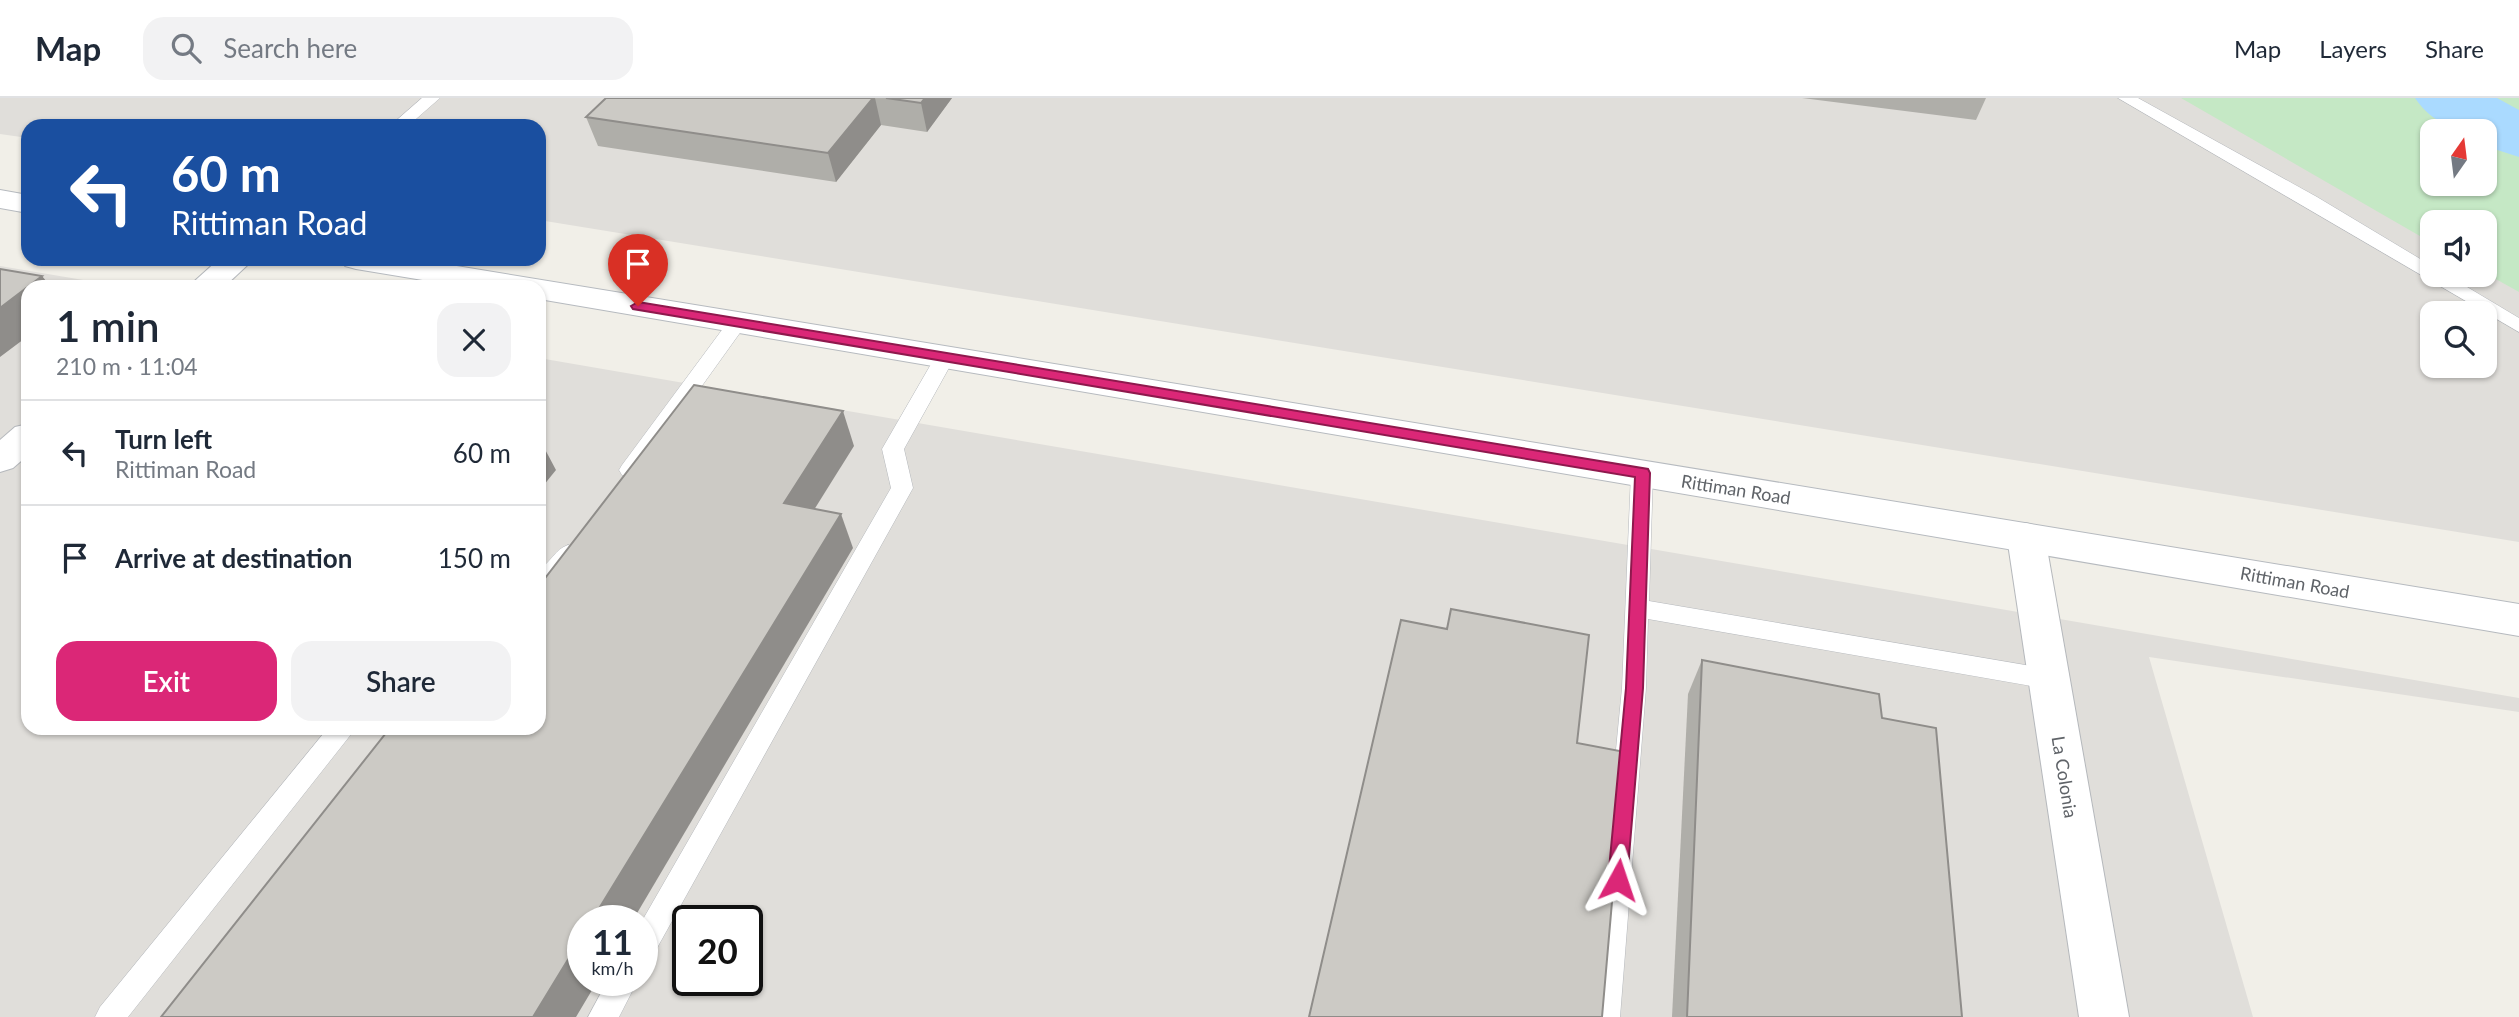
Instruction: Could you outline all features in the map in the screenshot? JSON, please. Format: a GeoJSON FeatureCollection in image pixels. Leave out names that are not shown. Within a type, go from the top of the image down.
{"type":"FeatureCollection","features":[{"type":"Feature","properties":{"kind":"main road"},"geometry":{"type":"LineString","coordinates":[[0,199],[21,203]]}},
{"type":"Feature","properties":{"kind":"main road"},"geometry":{"type":"LineString","coordinates":[[212,280],[230,266]]}},
{"type":"Feature","properties":{"kind":"main road"},"geometry":{"type":"LineString","coordinates":[[398,266],[482,280]]}},
{"type":"Feature","properties":{"kind":"main road","name":"Rittiman Road"},"geometry":{"type":"LineString","coordinates":[[546,290],[2519,620]]}},
{"type":"Feature","properties":{"kind":"main road"},"geometry":{"type":"LineString","coordinates":[[0,459],[21,442]]}},
{"type":"Feature","properties":{"kind":"main road","name":"La Colonia"},"geometry":{"type":"LineString","coordinates":[[2026,537],[2105,1017]]}},
{"type":"Feature","properties":{"kind":"lane"},"geometry":{"type":"LineString","coordinates":[[406,119],[432,98]]}},
{"type":"Feature","properties":{"kind":"lane"},"geometry":{"type":"LineString","coordinates":[[2126,98],[2311,201],[2420,266]]}},
{"type":"Feature","properties":{"kind":"lane"},"geometry":{"type":"LineString","coordinates":[[2454,287],[2519,326]]}},
{"type":"Feature","properties":{"kind":"lane"},"geometry":{"type":"LineString","coordinates":[[619,485],[737,323]]}},
{"type":"Feature","properties":{"kind":"lane"},"geometry":{"type":"LineString","coordinates":[[658,919],[902,488],[894,449],[945,357]]}},
{"type":"Feature","properties":{"kind":"lane"},"geometry":{"type":"LineString","coordinates":[[1605,1017],[1634,688],[1643,473]]}},
{"type":"Feature","properties":{"kind":"lane"},"geometry":{"type":"LineString","coordinates":[[546,576],[556,571],[580,538]]}},
{"type":"Feature","properties":{"kind":"lane"},"geometry":{"type":"LineString","coordinates":[[1637,608],[2049,679]]}},
{"type":"Feature","properties":{"kind":"lane"},"geometry":{"type":"LineString","coordinates":[[110,1017],[337,735]]}},
{"type":"Feature","properties":{"kind":"lane"},"geometry":{"type":"LineString","coordinates":[[603,1017],[615,996]]}},
{"type":"Feature","properties":{"kind":"shaded area"},"geometry":{"type":"Polygon","coordinates":[[[0,98],[2519,98],[2519,542],[546,221],[546,119],[21,119],[21,137],[0,134],[0,98]]]}},
{"type":"Feature","properties":{"kind":"shaded area"},"geometry":{"type":"Polygon","coordinates":[[[0,266],[83,280],[21,280],[21,735],[546,735],[546,359],[2519,698],[2519,712],[2149,657],[2253,1017],[0,1017],[0,266]]]}},
{"type":"Feature","properties":{"kind":"green space"},"geometry":{"type":"Polygon","coordinates":[[[2181,98],[2519,98],[2519,292],[2497,280],[2497,210],[2420,210],[2420,236],[2181,98]]]}},
{"type":"Feature","properties":{"kind":"building"},"geometry":{"type":"Polygon","coordinates":[[[606,98],[873,98],[828,153],[586,117],[606,98]]]}},
{"type":"Feature","properties":{"kind":"building"},"geometry":{"type":"Polygon","coordinates":[[[886,98],[925,98],[921,103],[886,98]]]}},
{"type":"Feature","properties":{"kind":"building"},"geometry":{"type":"Polygon","coordinates":[[[0,269],[42,276],[37,280],[21,280],[21,292],[0,308],[0,269]]]}},
{"type":"Feature","properties":{"kind":"building"},"geometry":{"type":"Polygon","coordinates":[[[694,385],[843,411],[784,503],[841,514],[601,905],[567,905],[567,961],[533,1017],[161,1017],[384,735],[546,735],[546,577],[694,385]]]}},
{"type":"Feature","properties":{"kind":"building"},"geometry":{"type":"Polygon","coordinates":[[[1451,609],[1589,635],[1577,743],[1625,752],[1602,1017],[1309,1017],[1401,620],[1447,629],[1451,609]]]}},
{"type":"Feature","properties":{"kind":"building"},"geometry":{"type":"Polygon","coordinates":[[[1702,660],[1879,694],[1882,718],[1936,728],[1962,1017],[1687,1017],[1702,660]]]}},
{"type":"Feature","properties":{"kind":"waterway"},"geometry":{"type":"LineString","coordinates":[[2448,98],[2519,137]]}},
{"type":"Feature","properties":{"kind":"route"},"geometry":{"type":"LineString","coordinates":[[638,306],[1643,473],[1634,688],[1618,880]]}}]}
